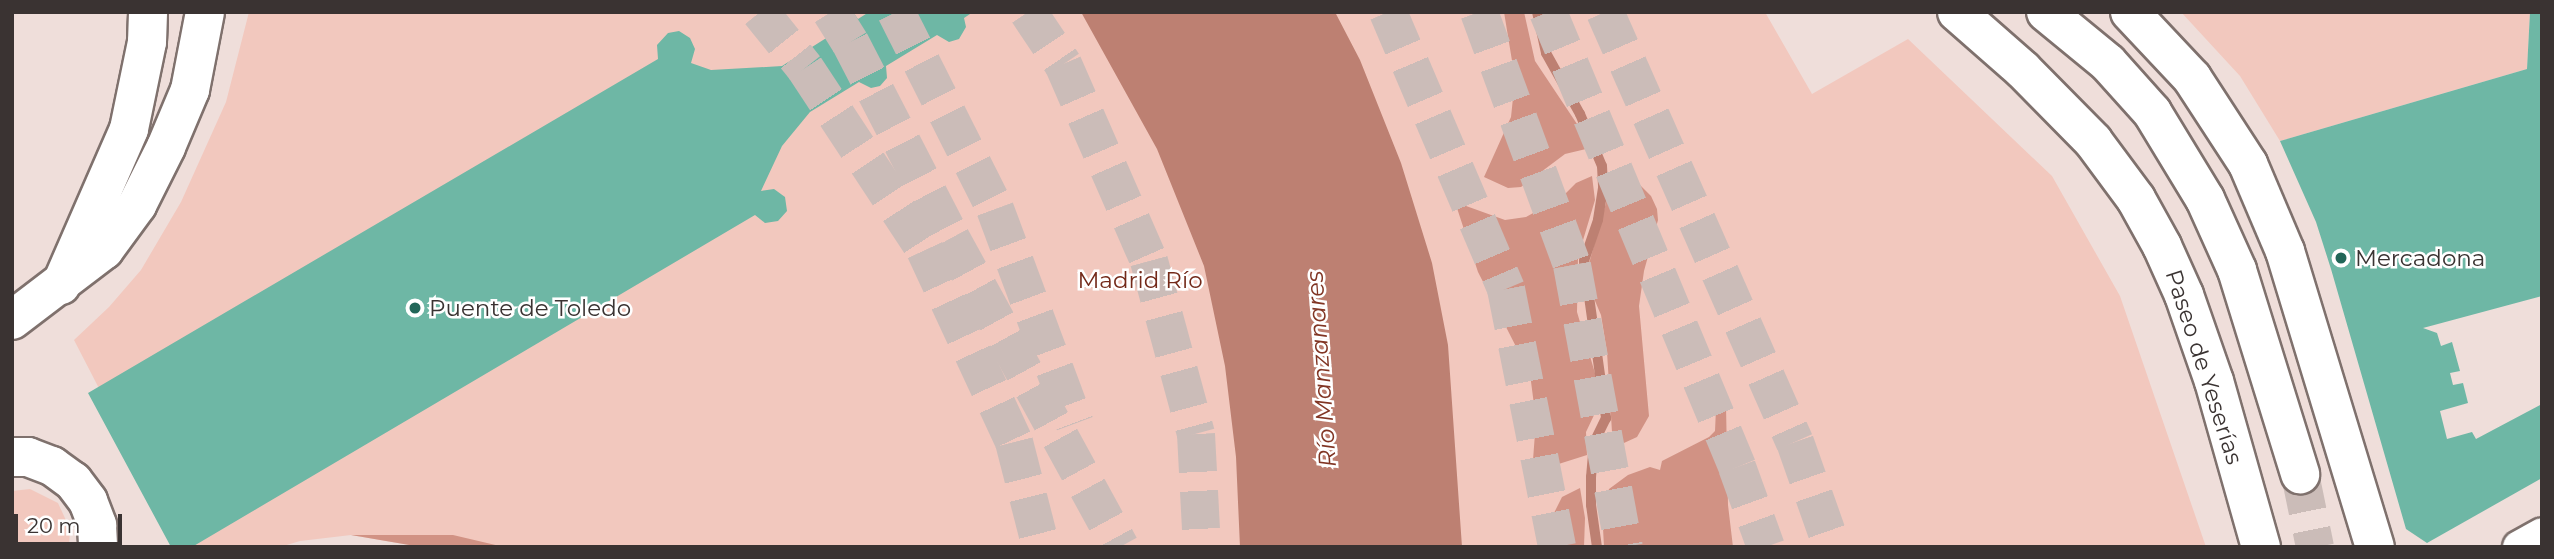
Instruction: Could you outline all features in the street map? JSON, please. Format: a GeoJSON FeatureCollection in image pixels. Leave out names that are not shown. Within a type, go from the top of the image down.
{"type":"FeatureCollection","features":[{"type":"Feature","properties":{"kind":"main road"},"geometry":{"type":"LineString","coordinates":[[61,285],[129,129],[146,42],[148,12]]}},
{"type":"Feature","properties":{"kind":"main road"},"geometry":{"type":"LineString","coordinates":[[12,320],[104,250],[137,205],[190,90],[205,12]]}},
{"type":"Feature","properties":{"kind":"main road","name":"Paseo de Yeserías"},"geometry":{"type":"LineString","coordinates":[[1957,12],[2023,70],[2093,141],[2136,199],[2162,246],[2184,295],[2214,381],[2262,547]]}},
{"type":"Feature","properties":{"kind":"main road"},"geometry":{"type":"LineString","coordinates":[[2046,12],[2108,63],[2152,112],[2205,199],[2236,270],[2300,474]]}},
{"type":"Feature","properties":{"kind":"main road"},"geometry":{"type":"LineString","coordinates":[[2130,12],[2192,78],[2248,164],[2285,251],[2375,547]]}},
{"type":"Feature","properties":{"kind":"main road"},"geometry":{"type":"LineString","coordinates":[[12,457],[28,457],[52,466],[73,481],[88,501],[97,525],[98,547]]}},
{"type":"Feature","properties":{"kind":"street"},"geometry":{"type":"LineString","coordinates":[[2519,547],[2542,534]]}},
{"type":"Feature","properties":{"kind":"green space","name":"Madrid Río"},"geometry":{"type":"Polygon","coordinates":[[[249,12],[1765,12],[1812,94],[1908,39],[2052,176],[2120,296],[2206,547],[421,547],[351,535],[300,541],[280,547],[181,547],[74,340],[109,307],[141,270],[181,202],[226,102],[249,12]]]}},
{"type":"Feature","properties":{"kind":"green space"},"geometry":{"type":"Polygon","coordinates":[[[2181,12],[2530,12],[2527,69],[2280,141],[2240,76],[2181,12]]]}},
{"type":"Feature","properties":{"kind":"green space"},"geometry":{"type":"Polygon","coordinates":[[[30,489],[58,503],[70,529],[69,547],[12,547],[12,491],[30,489]]]}},
{"type":"Feature","properties":{"kind":"shaded area"},"geometry":{"type":"Polygon","coordinates":[[[1504,12],[1524,12],[1535,61],[1581,130],[1586,149],[1565,154],[1521,187],[1508,188],[1484,177],[1511,117],[1515,79],[1504,12]]]}},
{"type":"Feature","properties":{"kind":"shaded area"},"geometry":{"type":"Polygon","coordinates":[[[1592,176],[1595,200],[1578,257],[1577,312],[1597,380],[1595,413],[1586,432],[1587,455],[1546,468],[1533,460],[1536,420],[1530,374],[1478,272],[1455,202],[1505,220],[1526,217],[1562,197],[1576,183],[1592,176]]]}},
{"type":"Feature","properties":{"kind":"shaded area"},"geometry":{"type":"Polygon","coordinates":[[[1620,177],[1640,185],[1651,196],[1657,209],[1658,220],[1644,271],[1639,306],[1649,416],[1637,437],[1613,448],[1607,352],[1601,315],[1590,289],[1588,267],[1606,203],[1608,178],[1620,177]]]}},
{"type":"Feature","properties":{"kind":"shaded area"},"geometry":{"type":"Polygon","coordinates":[[[1726,406],[1728,505],[1733,547],[1604,547],[1602,509],[1609,489],[1628,475],[1650,467],[1660,470],[1662,461],[1709,437],[1715,431],[1716,409],[1726,406]]]}},
{"type":"Feature","properties":{"kind":"shaded area"},"geometry":{"type":"Polygon","coordinates":[[[1580,488],[1585,518],[1584,547],[1558,547],[1553,536],[1553,515],[1562,497],[1580,488]]]}},
{"type":"Feature","properties":{"kind":"shaded area"},"geometry":{"type":"Polygon","coordinates":[[[351,535],[453,535],[504,547],[421,547],[351,535]]]}},
{"type":"Feature","properties":{"kind":"water","name":"Río Manzanares"},"geometry":{"type":"Polygon","coordinates":[[[1081,12],[1335,12],[1360,60],[1401,163],[1432,263],[1448,345],[1462,547],[1240,547],[1236,457],[1225,366],[1204,266],[1157,149],[1081,12]]]}},
{"type":"Feature","properties":{"kind":"building","name":"Puente de Toledo"},"geometry":{"type":"Polygon","coordinates":[[[833,12],[853,12],[858,19],[869,12],[973,12],[964,18],[966,27],[959,39],[949,42],[937,35],[886,66],[887,78],[880,86],[871,88],[859,82],[810,112],[782,146],[761,191],[774,189],[785,197],[787,211],[778,221],[765,223],[755,215],[192,547],[171,547],[88,393],[658,59],[657,45],[668,33],[679,31],[690,38],[695,49],[691,63],[711,70],[782,66],[831,35],[826,22],[833,12]]]}},
{"type":"Feature","properties":{"kind":"building"},"geometry":{"type":"Polygon","coordinates":[[[2530,12],[2542,12],[2542,296],[2423,328],[2437,333],[2441,346],[2452,342],[2460,371],[2450,373],[2453,385],[2463,383],[2468,403],[2440,411],[2447,439],[2472,432],[2476,439],[2542,404],[2542,478],[2427,543],[2406,529],[2316,222],[2280,141],[2527,69],[2530,12]]]}},
{"type":"Feature","properties":{"kind":"waterway"},"geometry":{"type":"LineString","coordinates":[[1537,12],[1546,53],[1580,114],[1602,166],[1603,188],[1598,220],[1584,261],[1606,418],[1594,443],[1591,477],[1591,505],[1597,547]]}},
{"type":"Feature","properties":{"kind":"tunnel"},"geometry":{"type":"LineString","coordinates":[[760,12],[805,68],[925,250],[1014,442],[1041,547]]}},
{"type":"Feature","properties":{"kind":"tunnel"},"geometry":{"type":"LineString","coordinates":[[831,12],[850,42],[951,238],[1120,547]]}},
{"type":"Feature","properties":{"kind":"tunnel"},"geometry":{"type":"LineString","coordinates":[[896,12],[995,209],[1075,424]]}},
{"type":"Feature","properties":{"kind":"tunnel"},"geometry":{"type":"LineString","coordinates":[[1028,12],[1063,64],[1149,261],[1196,434],[1202,547]]}},
{"type":"Feature","properties":{"kind":"tunnel"},"geometry":{"type":"LineString","coordinates":[[1388,12],[1506,289],[1557,547]]}},
{"type":"Feature","properties":{"kind":"tunnel"},"geometry":{"type":"LineString","coordinates":[[1479,12],[1572,265],[1624,547]]}},
{"type":"Feature","properties":{"kind":"tunnel"},"geometry":{"type":"LineString","coordinates":[[1548,12],[1737,467],[1766,547]]}},
{"type":"Feature","properties":{"kind":"tunnel"},"geometry":{"type":"LineString","coordinates":[[1605,12],[1795,442],[1832,547]]}},
{"type":"Feature","properties":{"kind":"tunnel"},"geometry":{"type":"LineString","coordinates":[[2300,474],[2315,547]]}},
{"type":"Feature","properties":{"kind":"place","name":"Mercadona"},"geometry":{"type":"Point","coordinates":[2341,258]}},
{"type":"Feature","properties":{"kind":"place","name":"Puente de Toledo"},"geometry":{"type":"Point","coordinates":[415,308]}}]}
